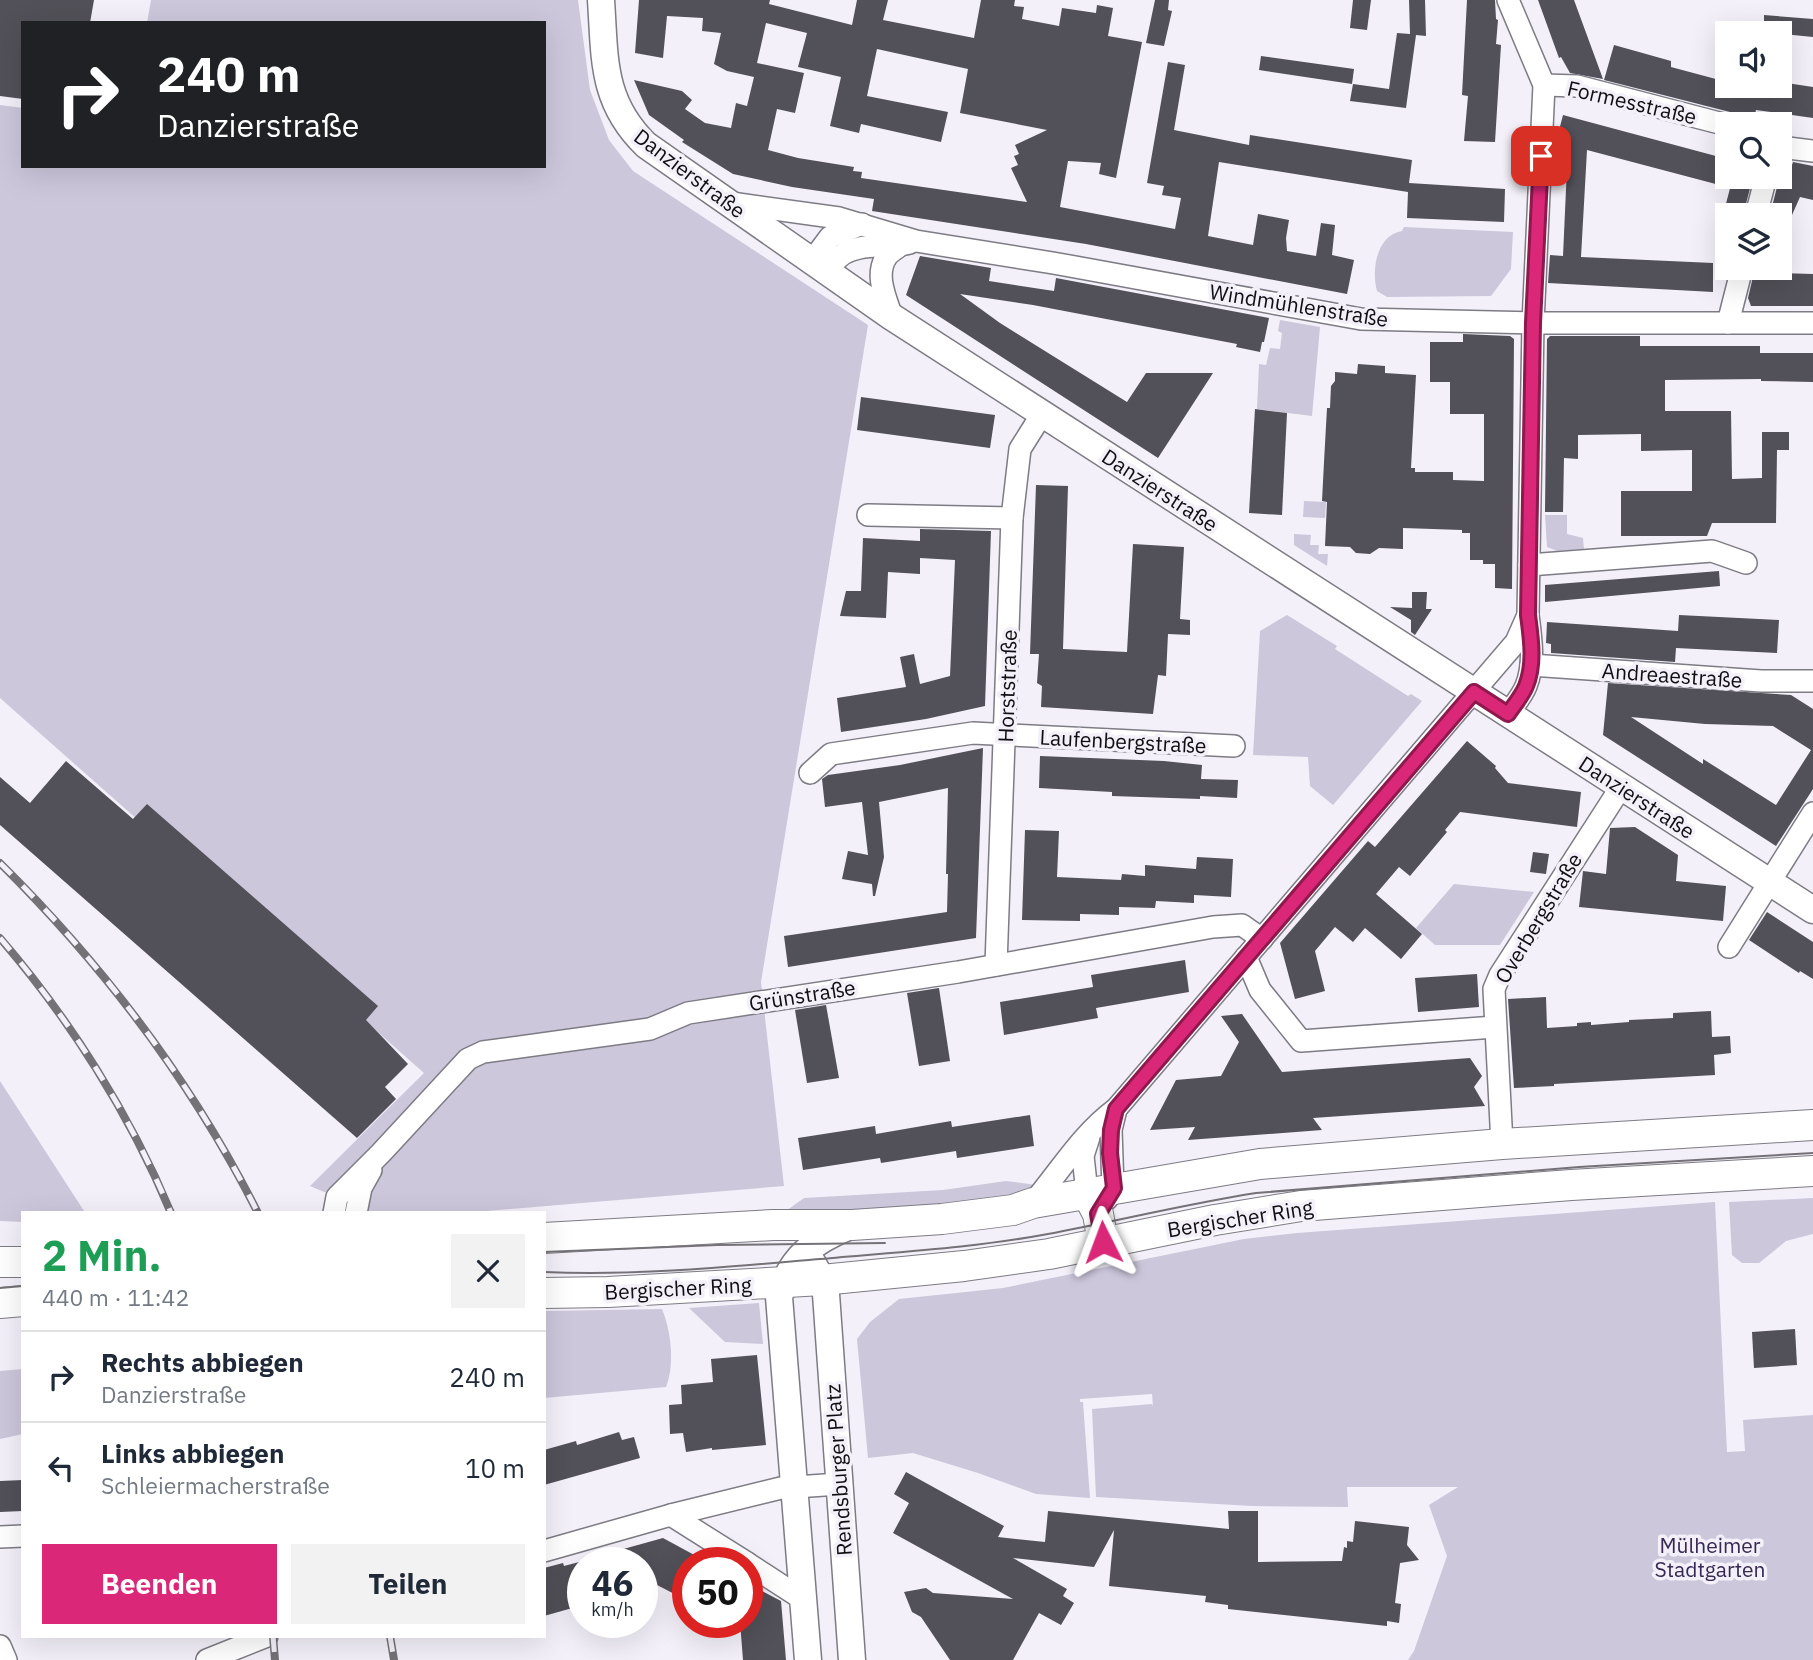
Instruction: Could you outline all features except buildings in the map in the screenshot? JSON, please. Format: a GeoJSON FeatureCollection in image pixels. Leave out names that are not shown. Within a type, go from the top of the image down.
{"type":"FeatureCollection","features":[{"type":"Feature","properties":{"kind":"main road","name":"Bergischer Ring"},"geometry":{"type":"LineString","coordinates":[[546,1293],[822,1280],[964,1266],[1049,1254],[1101,1210],[1259,1164],[1502,1144],[1813,1125]]}},
{"type":"Feature","properties":{"kind":"main road","name":"Bergischer Ring"},"geometry":{"type":"LineString","coordinates":[[546,1238],[942,1219],[1013,1210],[1033,1203],[1215,1220],[1301,1206],[1571,1185],[1813,1171]]}},
{"type":"Feature","properties":{"kind":"main road"},"geometry":{"type":"LineString","coordinates":[[0,1262],[21,1262]]}},
{"type":"Feature","properties":{"kind":"main road"},"geometry":{"type":"LineString","coordinates":[[0,1303],[21,1300]]}},
{"type":"Feature","properties":{"kind":"street"},"geometry":{"type":"LineString","coordinates":[[590,0],[604,46]]}},
{"type":"Feature","properties":{"kind":"street","name":"Danzierstraße"},"geometry":{"type":"LineString","coordinates":[[601,0],[609,86],[629,129],[646,145],[892,317],[1813,910]]}},
{"type":"Feature","properties":{"kind":"street"},"geometry":{"type":"LineString","coordinates":[[604,46],[611,0]]}},
{"type":"Feature","properties":{"kind":"street","name":"Formesstraße"},"geometry":{"type":"LineString","coordinates":[[1508,0],[1544,85],[1577,86],[1715,122]]}},
{"type":"Feature","properties":{"kind":"street"},"geometry":{"type":"LineString","coordinates":[[1508,714],[1526,687],[1531,665],[1528,615],[1533,323],[1544,85]]}},
{"type":"Feature","properties":{"kind":"street"},"geometry":{"type":"LineString","coordinates":[[1792,148],[1813,151]]}},
{"type":"Feature","properties":{"kind":"street","name":"Windmühlenstraße"},"geometry":{"type":"LineString","coordinates":[[728,202],[839,218],[909,243],[1361,319],[1533,323],[1813,323]]}},
{"type":"Feature","properties":{"kind":"street"},"geometry":{"type":"LineString","coordinates":[[820,267],[830,237],[862,224]]}},
{"type":"Feature","properties":{"kind":"street"},"geometry":{"type":"LineString","coordinates":[[892,317],[881,287],[882,270],[887,256],[909,243]]}},
{"type":"Feature","properties":{"kind":"street","name":"Windmühlenstraße"},"geometry":{"type":"LineString","coordinates":[[820,267],[848,252],[909,243]]}},
{"type":"Feature","properties":{"kind":"street"},"geometry":{"type":"LineString","coordinates":[[1728,323],[1739,280]]}},
{"type":"Feature","properties":{"kind":"street","name":"Horststraße"},"geometry":{"type":"LineString","coordinates":[[996,965],[1012,518],[1020,449],[1042,415]]}},
{"type":"Feature","properties":{"kind":"street"},"geometry":{"type":"LineString","coordinates":[[868,515],[1012,518]]}},
{"type":"Feature","properties":{"kind":"street"},"geometry":{"type":"LineString","coordinates":[[1529,565],[1712,551],[1746,562]]}},
{"type":"Feature","properties":{"kind":"street"},"geometry":{"type":"LineString","coordinates":[[1033,1203],[1101,1120],[1116,1109],[1474,692],[1516,642],[1528,615]]}},
{"type":"Feature","properties":{"kind":"street","name":"Andreaestraße"},"geometry":{"type":"LineString","coordinates":[[1531,665],[1761,681],[1813,681]]}},
{"type":"Feature","properties":{"kind":"street","name":"Laufenbergstraße"},"geometry":{"type":"LineString","coordinates":[[810,773],[831,754],[973,733],[1234,746]]}},
{"type":"Feature","properties":{"kind":"street","name":"Overbergstraße"},"geometry":{"type":"LineString","coordinates":[[1502,1144],[1494,989],[1500,975],[1621,787]]}},
{"type":"Feature","properties":{"kind":"street"},"geometry":{"type":"LineString","coordinates":[[1729,947],[1813,813]]}},
{"type":"Feature","properties":{"kind":"street","name":"Grünstraße"},"geometry":{"type":"LineString","coordinates":[[331,1208],[468,1059],[484,1052],[650,1029],[688,1013],[996,965],[1213,927],[1242,925],[1262,939]]}},
{"type":"Feature","properties":{"kind":"street"},"geometry":{"type":"LineString","coordinates":[[1246,957],[1261,990],[1301,1041],[1495,1027]]}},
{"type":"Feature","properties":{"kind":"street"},"geometry":{"type":"LineString","coordinates":[[1101,1210],[1116,1109]]}},
{"type":"Feature","properties":{"kind":"street"},"geometry":{"type":"LineString","coordinates":[[1091,1132],[1083,1156],[1101,1210]]}},
{"type":"Feature","properties":{"kind":"street","name":"Grünstraße"},"geometry":{"type":"LineString","coordinates":[[356,1211],[360,1188],[381,1153]]}},
{"type":"Feature","properties":{"kind":"street"},"geometry":{"type":"LineString","coordinates":[[773,1225],[794,1238],[822,1280]]}},
{"type":"Feature","properties":{"kind":"street"},"geometry":{"type":"LineString","coordinates":[[808,1660],[779,1297],[784,1282],[805,1252],[824,1236],[852,1225]]}},
{"type":"Feature","properties":{"kind":"street","name":"Rendsburger Platz"},"geometry":{"type":"LineString","coordinates":[[822,1280],[826,1294],[852,1660]]}},
{"type":"Feature","properties":{"kind":"street"},"geometry":{"type":"LineString","coordinates":[[546,1550],[671,1515],[794,1487],[839,1484]]}},
{"type":"Feature","properties":{"kind":"street"},"geometry":{"type":"LineString","coordinates":[[671,1515],[722,1547]]}},
{"type":"Feature","properties":{"kind":"street"},"geometry":{"type":"LineString","coordinates":[[0,1537],[21,1536]]}},
{"type":"Feature","properties":{"kind":"street"},"geometry":{"type":"LineString","coordinates":[[763,1573],[804,1600]]}},
{"type":"Feature","properties":{"kind":"street"},"geometry":{"type":"LineString","coordinates":[[207,1660],[262,1638]]}},
{"type":"Feature","properties":{"kind":"street"},"geometry":{"type":"LineString","coordinates":[[0,1646],[6,1660]]}},
{"type":"Feature","properties":{"kind":"green space"},"geometry":{"type":"Polygon","coordinates":[[[151,0],[578,0],[590,90],[609,140],[633,171],[868,325],[761,982],[784,1186],[488,1211],[368,1211],[310,1186],[424,1073],[0,698],[0,105],[21,108],[21,168],[546,168],[546,21],[147,21],[151,0]]]}},
{"type":"Feature","properties":{"kind":"green space"},"geometry":{"type":"Polygon","coordinates":[[[1404,227],[1513,232],[1511,269],[1491,296],[1387,297],[1377,291],[1375,282],[1378,254],[1387,239],[1402,231],[1404,227]]]}},
{"type":"Feature","properties":{"kind":"green space"},"geometry":{"type":"Polygon","coordinates":[[[1280,320],[1320,327],[1312,416],[1257,409],[1259,364],[1266,365],[1270,348],[1280,349],[1280,320]]]}},
{"type":"Feature","properties":{"kind":"green space"},"geometry":{"type":"Polygon","coordinates":[[[1304,501],[1326,502],[1325,518],[1303,517],[1304,501]]]}},
{"type":"Feature","properties":{"kind":"green space"},"geometry":{"type":"Polygon","coordinates":[[[1545,515],[1567,515],[1567,534],[1583,538],[1584,549],[1557,551],[1547,547],[1545,515]]]}},
{"type":"Feature","properties":{"kind":"green space"},"geometry":{"type":"Polygon","coordinates":[[[1294,534],[1311,535],[1310,545],[1319,545],[1318,554],[1328,554],[1327,566],[1294,545],[1294,534]]]}},
{"type":"Feature","properties":{"kind":"green space"},"geometry":{"type":"Polygon","coordinates":[[[1287,615],[1408,696],[1411,694],[1422,701],[1333,805],[1310,786],[1308,757],[1253,755],[1260,631],[1287,615]]]}},
{"type":"Feature","properties":{"kind":"green space"},"geometry":{"type":"Polygon","coordinates":[[[1454,884],[1534,892],[1500,945],[1435,945],[1416,928],[1454,884]]]}},
{"type":"Feature","properties":{"kind":"green space"},"geometry":{"type":"Polygon","coordinates":[[[0,1081],[84,1211],[21,1211],[21,1222],[0,1221],[0,1081]]]}},
{"type":"Feature","properties":{"kind":"green space"},"geometry":{"type":"Polygon","coordinates":[[[1006,1181],[1036,1185],[1009,1196],[929,1207],[779,1216],[804,1198],[943,1190],[1006,1181]]]}},
{"type":"Feature","properties":{"kind":"green space"},"geometry":{"type":"Polygon","coordinates":[[[1813,1198],[1813,1234],[1786,1241],[1759,1263],[1742,1263],[1732,1255],[1729,1202],[1813,1198]]]}},
{"type":"Feature","properties":{"kind":"green space","name":"Mülheimer Stadtgarten"},"geometry":{"type":"Polygon","coordinates":[[[1715,1202],[1727,1452],[1745,1451],[1743,1420],[1813,1415],[1813,1660],[1408,1660],[1414,1651],[1447,1556],[1429,1505],[1458,1487],[1347,1487],[1348,1507],[1252,1506],[1096,1497],[1092,1409],[1153,1406],[1152,1394],[1080,1399],[1080,1402],[1083,1402],[1090,1498],[1036,1494],[913,1453],[868,1458],[857,1339],[870,1322],[899,1299],[1003,1288],[1244,1239],[1715,1202]]]}},
{"type":"Feature","properties":{"kind":"green space"},"geometry":{"type":"Polygon","coordinates":[[[759,1303],[763,1344],[725,1342],[689,1308],[759,1303]]]}},
{"type":"Feature","properties":{"kind":"green space"},"geometry":{"type":"Polygon","coordinates":[[[662,1309],[671,1348],[666,1387],[546,1398],[546,1311],[662,1309]]]}},
{"type":"Feature","properties":{"kind":"green space"},"geometry":{"type":"Polygon","coordinates":[[[21,1369],[21,1434],[0,1439],[0,1371],[21,1369]]]}},
{"type":"Feature","properties":{"kind":"tram line"},"geometry":{"type":"LineString","coordinates":[[546,1272],[682,1270],[934,1249],[1048,1234],[1256,1193],[1579,1167],[1813,1153]]}},
{"type":"Feature","properties":{"kind":"tram line"},"geometry":{"type":"LineString","coordinates":[[546,1252],[717,1245],[885,1243]]}},
{"type":"Feature","properties":{"kind":"tram line"},"geometry":{"type":"LineString","coordinates":[[0,1288],[21,1286]]}},
{"type":"Feature","properties":{"kind":"railway"},"geometry":{"type":"LineString","coordinates":[[0,863],[75,943],[143,1028],[204,1118],[257,1211]]}},
{"type":"Feature","properties":{"kind":"railway"},"geometry":{"type":"LineString","coordinates":[[0,938],[50,1001],[96,1068],[137,1140],[170,1211]]}},
{"type":"Feature","properties":{"kind":"railway"},"geometry":{"type":"LineString","coordinates":[[273,1638],[275,1660]]}},
{"type":"Feature","properties":{"kind":"railway"},"geometry":{"type":"LineString","coordinates":[[390,1638],[394,1660]]}},
{"type":"Feature","properties":{"kind":"route"},"geometry":{"type":"LineString","coordinates":[[1103,1242],[1098,1214],[1114,1188],[1110,1153],[1111,1130],[1116,1109],[1474,692],[1508,714],[1526,687],[1531,665],[1528,615],[1533,323],[1541,156]]}}]}
